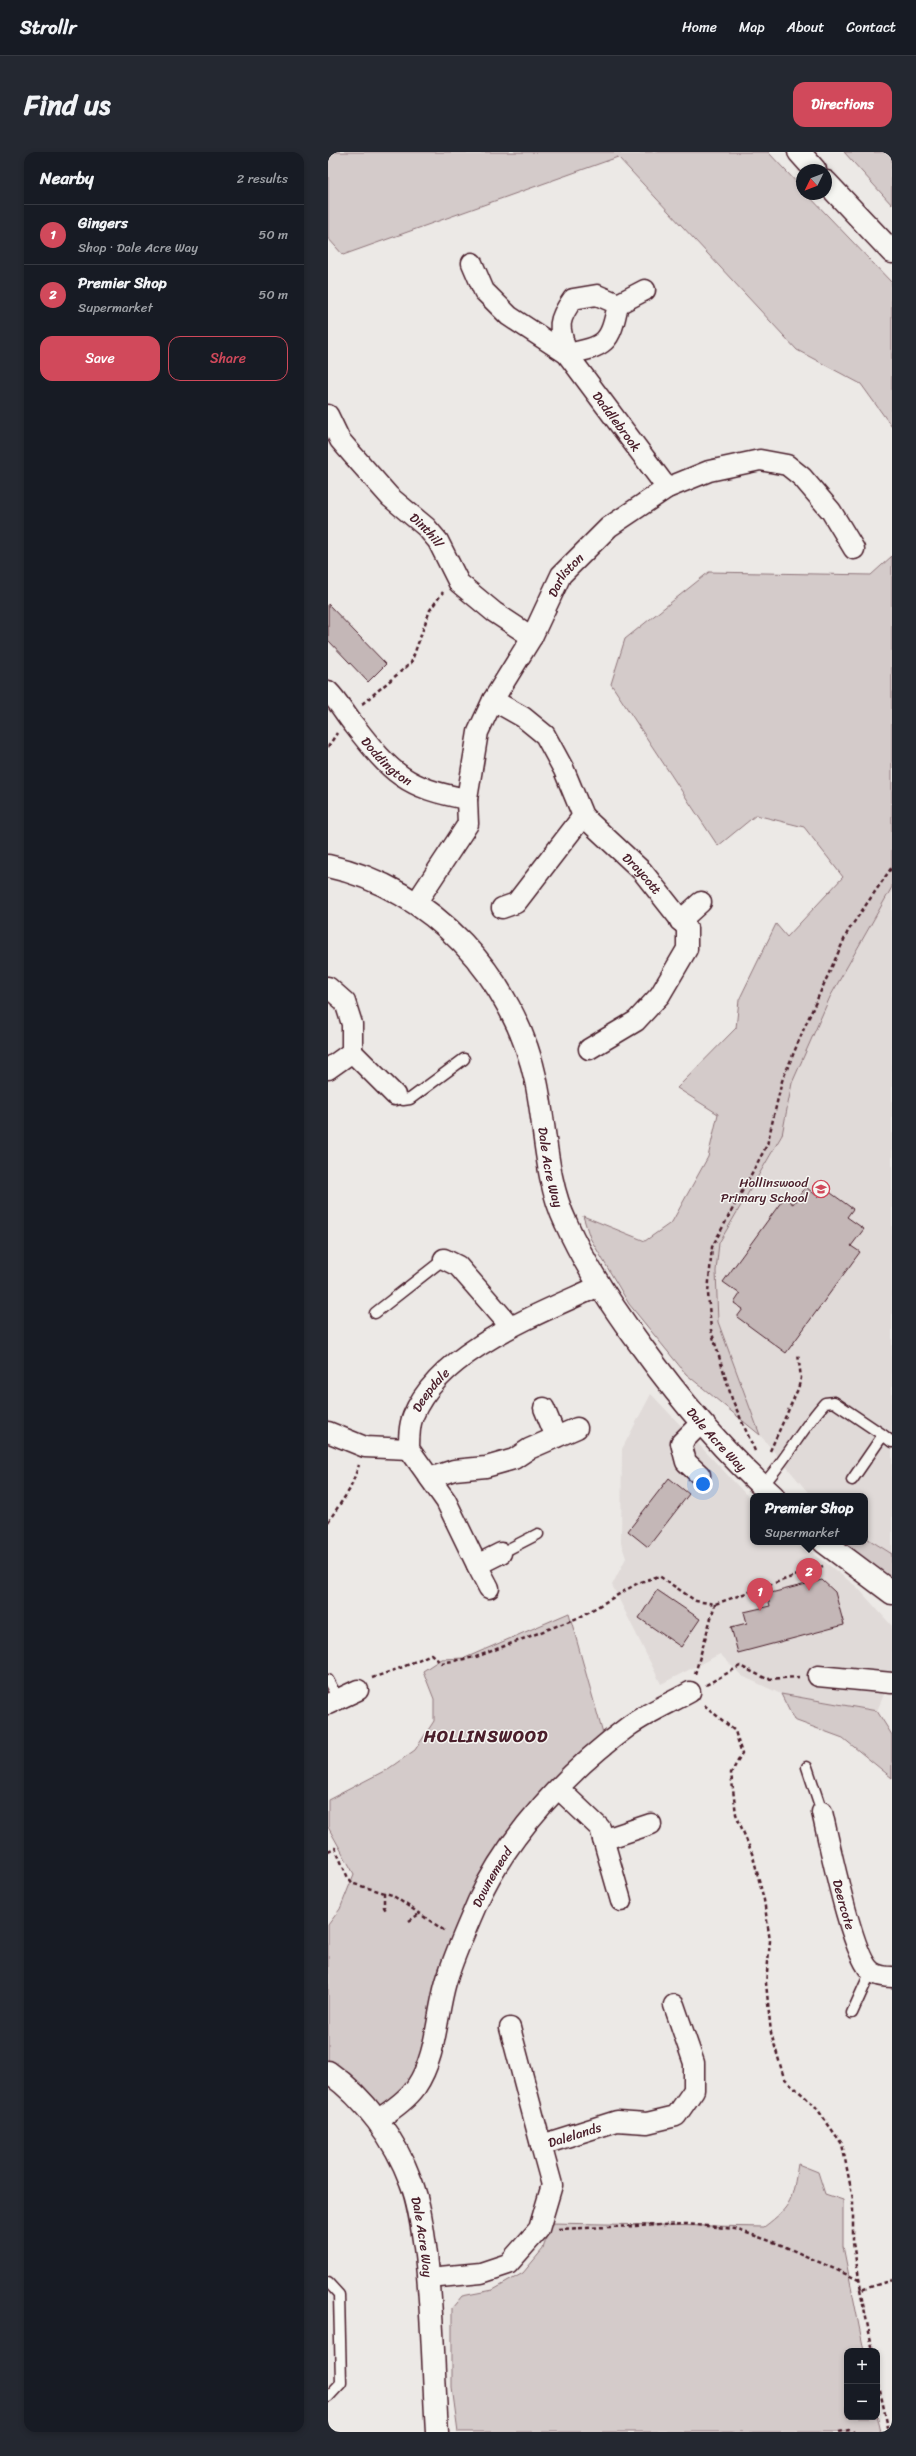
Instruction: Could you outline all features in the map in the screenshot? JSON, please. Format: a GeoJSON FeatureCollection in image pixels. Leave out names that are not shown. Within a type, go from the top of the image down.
{"type":"FeatureCollection","features":[{"type":"Feature","properties":{"kind":"street"},"geometry":{"type":"LineString","coordinates":[[799,152],[810,164]]}},
{"type":"Feature","properties":{"kind":"street"},"geometry":{"type":"LineString","coordinates":[[832,188],[892,252]]}},
{"type":"Feature","properties":{"kind":"street","name":"Daddlebrook"},"geometry":{"type":"LineString","coordinates":[[472,263],[484,291],[504,311],[549,344],[568,354]]}},
{"type":"Feature","properties":{"kind":"street"},"geometry":{"type":"LineString","coordinates":[[568,354],[598,348],[613,329],[618,304],[644,290]]}},
{"type":"Feature","properties":{"kind":"street","name":"Daddlebrook"},"geometry":{"type":"LineString","coordinates":[[618,304],[596,295],[573,298],[561,315],[561,332],[568,354],[667,488]]}},
{"type":"Feature","properties":{"kind":"street","name":"Dinthill"},"geometry":{"type":"LineString","coordinates":[[328,415],[340,440],[352,454],[390,497],[426,526],[434,536],[459,583],[494,612],[532,637]]}},
{"type":"Feature","properties":{"kind":"street","name":"Darliston"},"geometry":{"type":"LineString","coordinates":[[416,903],[468,824],[467,799],[478,732],[493,700],[532,637],[561,575],[609,527],[667,488],[709,471],[760,460],[787,466],[802,477],[831,511],[854,549]]}},
{"type":"Feature","properties":{"kind":"street","name":"Doddington"},"geometry":{"type":"LineString","coordinates":[[328,691],[382,759],[402,778],[424,790],[467,799]]}},
{"type":"Feature","properties":{"kind":"street","name":"Draycott"},"geometry":{"type":"LineString","coordinates":[[493,700],[523,717],[545,735],[564,770],[583,816],[642,871],[687,928],[687,949],[660,995],[636,1021],[589,1049]]}},
{"type":"Feature","properties":{"kind":"street"},"geometry":{"type":"LineString","coordinates":[[502,908],[516,903],[583,816]]}},
{"type":"Feature","properties":{"kind":"street","name":"Dale Acre Way"},"geometry":{"type":"LineString","coordinates":[[328,866],[357,873],[416,903],[451,932],[480,962],[504,999],[521,1034],[536,1080],[552,1186],[565,1222],[599,1286],[668,1383],[701,1423],[763,1487]]}},
{"type":"Feature","properties":{"kind":"street"},"geometry":{"type":"LineString","coordinates":[[680,920],[701,902]]}},
{"type":"Feature","properties":{"kind":"street"},"geometry":{"type":"LineString","coordinates":[[328,987],[345,1002],[352,1024],[352,1052],[395,1095]]}},
{"type":"Feature","properties":{"kind":"street"},"geometry":{"type":"LineString","coordinates":[[328,1069],[352,1052]]}},
{"type":"Feature","properties":{"kind":"street"},"geometry":{"type":"LineString","coordinates":[[444,1259],[458,1266],[512,1327]]}},
{"type":"Feature","properties":{"kind":"street","name":"Deepdale"},"geometry":{"type":"LineString","coordinates":[[409,1449],[413,1417],[434,1385],[475,1347],[512,1327],[599,1286]]}},
{"type":"Feature","properties":{"kind":"street"},"geometry":{"type":"LineString","coordinates":[[544,1408],[556,1437]]}},
{"type":"Feature","properties":{"kind":"street"},"geometry":{"type":"LineString","coordinates":[[700,1476],[686,1462],[681,1443],[701,1423]]}},
{"type":"Feature","properties":{"kind":"street"},"geometry":{"type":"LineString","coordinates":[[430,1478],[454,1470],[499,1464],[577,1428]]}},
{"type":"Feature","properties":{"kind":"street"},"geometry":{"type":"LineString","coordinates":[[328,1432],[365,1447],[409,1449],[446,1501],[489,1588]]}},
{"type":"Feature","properties":{"kind":"street"},"geometry":{"type":"LineString","coordinates":[[831,1548],[892,1593]]}},
{"type":"Feature","properties":{"kind":"street"},"geometry":{"type":"LineString","coordinates":[[477,1565],[501,1553]]}},
{"type":"Feature","properties":{"kind":"street"},"geometry":{"type":"LineString","coordinates":[[818,1676],[892,1683]]}},
{"type":"Feature","properties":{"kind":"street"},"geometry":{"type":"LineString","coordinates":[[333,1702],[358,1690]]}},
{"type":"Feature","properties":{"kind":"street","name":"Downemead"},"geometry":{"type":"LineString","coordinates":[[377,2120],[394,2109],[416,2087],[425,2068],[435,2036],[446,1982],[462,1939],[479,1899],[513,1842],[536,1813],[586,1762],[629,1726],[690,1692]]}},
{"type":"Feature","properties":{"kind":"street"},"geometry":{"type":"LineString","coordinates":[[559,1789],[600,1828],[621,1901]]}},
{"type":"Feature","properties":{"kind":"street","name":"Deercote"},"geometry":{"type":"LineString","coordinates":[[822,1812],[856,1947],[871,1971]]}},
{"type":"Feature","properties":{"kind":"street"},"geometry":{"type":"LineString","coordinates":[[603,1840],[651,1824]]}},
{"type":"Feature","properties":{"kind":"street"},"geometry":{"type":"LineString","coordinates":[[871,1971],[882,1977],[892,1977]]}},
{"type":"Feature","properties":{"kind":"street","name":"Dalelands"},"geometry":{"type":"LineString","coordinates":[[429,2278],[481,2273],[508,2264],[539,2229],[552,2185],[541,2145],[617,2121],[648,2123],[676,2116],[694,2090],[694,2063],[674,2005]]}},
{"type":"Feature","properties":{"kind":"street"},"geometry":{"type":"LineString","coordinates":[[510,2028],[541,2145]]}},
{"type":"Feature","properties":{"kind":"street","name":"Dale Acre Way"},"geometry":{"type":"LineString","coordinates":[[328,2072],[342,2082],[377,2120],[411,2182],[422,2225],[429,2278],[437,2432]]}},
{"type":"Feature","properties":{"kind":"lane"},"geometry":{"type":"LineString","coordinates":[[395,1095],[403,1100],[410,1099],[464,1059]]}},
{"type":"Feature","properties":{"kind":"lane"},"geometry":{"type":"LineString","coordinates":[[375,1313],[444,1259]]}},
{"type":"Feature","properties":{"kind":"lane"},"geometry":{"type":"LineString","coordinates":[[763,1487],[826,1403],[834,1402],[892,1442]]}},
{"type":"Feature","properties":{"kind":"lane"},"geometry":{"type":"LineString","coordinates":[[852,1480],[882,1436]]}},
{"type":"Feature","properties":{"kind":"lane"},"geometry":{"type":"LineString","coordinates":[[501,1553],[538,1534]]}},
{"type":"Feature","properties":{"kind":"lane"},"geometry":{"type":"LineString","coordinates":[[328,1680],[333,1702]]}},
{"type":"Feature","properties":{"kind":"lane"},"geometry":{"type":"LineString","coordinates":[[807,1767],[822,1812]]}},
{"type":"Feature","properties":{"kind":"lane"},"geometry":{"type":"LineString","coordinates":[[852,2013],[871,1971]]}},
{"type":"Feature","properties":{"kind":"lane"},"geometry":{"type":"LineString","coordinates":[[328,2283],[338,2295],[341,2383],[328,2396]]}},
{"type":"Feature","properties":{"kind":"path"},"geometry":{"type":"LineString","coordinates":[[347,715],[411,663],[428,616],[441,593],[459,583]]}},
{"type":"Feature","properties":{"kind":"path"},"geometry":{"type":"LineString","coordinates":[[763,1487],[756,1449],[732,1399],[711,1330],[708,1293],[712,1247],[767,1145],[782,1080],[848,931],[892,867]]}},
{"type":"Feature","properties":{"kind":"path"},"geometry":{"type":"LineString","coordinates":[[778,1468],[769,1453],[798,1389],[801,1378],[798,1354]]}},
{"type":"Feature","properties":{"kind":"path"},"geometry":{"type":"LineString","coordinates":[[328,1522],[350,1489],[365,1447]]}},
{"type":"Feature","properties":{"kind":"path"},"geometry":{"type":"LineString","coordinates":[[358,1690],[372,1678],[403,1667],[431,1654],[441,1663],[476,1657],[512,1644],[580,1617],[638,1583],[659,1576],[696,1601],[715,1604],[820,1568],[831,1548]]}},
{"type":"Feature","properties":{"kind":"path"},"geometry":{"type":"LineString","coordinates":[[690,1692],[715,1604]]}},
{"type":"Feature","properties":{"kind":"path"},"geometry":{"type":"LineString","coordinates":[[690,1692],[718,1680],[740,1666],[767,1679],[818,1676]]}},
{"type":"Feature","properties":{"kind":"path"},"geometry":{"type":"LineString","coordinates":[[690,1692],[735,1731],[742,1754],[731,1773],[736,1814],[753,1856],[764,1900],[770,1941],[766,1983],[771,2033],[784,2078],[815,2106],[842,2144],[853,2199],[853,2243],[872,2348]]}},
{"type":"Feature","properties":{"kind":"path"},"geometry":{"type":"LineString","coordinates":[[328,1851],[335,1848],[348,1878],[354,1884],[384,1892],[402,1901],[419,1914],[462,1939]]}},
{"type":"Feature","properties":{"kind":"path"},"geometry":{"type":"LineString","coordinates":[[384,1892],[384,1902],[387,1912]]}},
{"type":"Feature","properties":{"kind":"path"},"geometry":{"type":"LineString","coordinates":[[409,1921],[419,1914]]}},
{"type":"Feature","properties":{"kind":"path"},"geometry":{"type":"LineString","coordinates":[[539,2229],[687,2224],[735,2229],[779,2244],[858,2279],[861,2290]]}},
{"type":"Feature","properties":{"kind":"path"},"geometry":{"type":"LineString","coordinates":[[861,2290],[892,2280]]}},
{"type":"Feature","properties":{"kind":"path"},"geometry":{"type":"LineString","coordinates":[[879,2384],[889,2432]]}},
{"type":"Feature","properties":{"kind":"path"},"geometry":{"type":"LineString","coordinates":[[839,2432],[849,2430],[854,2432]]}},
{"type":"Feature","properties":{"kind":"shaded area"},"geometry":{"type":"Polygon","coordinates":[[[328,152],[768,152],[796,182],[796,200],[813,200],[892,283],[892,427],[861,384],[797,350],[618,157],[343,255],[328,238],[328,152]]]}},
{"type":"Feature","properties":{"kind":"shaded area"},"geometry":{"type":"Polygon","coordinates":[[[844,152],[892,152],[892,205],[844,152]]]}},
{"type":"Feature","properties":{"kind":"shaded area"},"geometry":{"type":"Polygon","coordinates":[[[892,556],[892,887],[830,997],[792,1083],[782,1135],[719,1243],[716,1271],[718,1322],[760,1435],[686,1374],[629,1304],[590,1238],[583,1216],[645,1241],[672,1222],[708,1157],[718,1114],[677,1088],[736,1028],[739,1000],[776,924],[787,937],[843,877],[804,827],[756,815],[718,846],[611,684],[625,639],[709,572],[871,575],[892,556]]]}},
{"type":"Feature","properties":{"kind":"shaded area","name":"Hollinswood Primary School"},"geometry":{"type":"Polygon","coordinates":[[[892,887],[892,1554],[868,1539],[868,1493],[808,1493],[760,1435],[718,1322],[716,1264],[719,1243],[782,1136],[792,1083],[830,997],[892,887]]]}},
{"type":"Feature","properties":{"kind":"shaded area"},"geometry":{"type":"Polygon","coordinates":[[[651,1394],[750,1499],[750,1545],[803,1545],[857,1587],[892,1626],[892,1675],[877,1711],[781,1694],[742,1676],[720,1654],[661,1684],[612,1585],[626,1558],[621,1543],[622,1449],[651,1394]]]}},
{"type":"Feature","properties":{"kind":"shaded area"},"geometry":{"type":"Polygon","coordinates":[[[868,1539],[892,1554],[892,1581],[843,1545],[868,1545],[868,1539]]]}},
{"type":"Feature","properties":{"kind":"shaded area"},"geometry":{"type":"Polygon","coordinates":[[[569,1613],[603,1734],[527,1808],[411,2086],[377,2112],[328,2064],[328,1925],[340,1909],[354,1874],[328,1827],[328,1800],[388,1769],[415,1750],[434,1721],[434,1699],[423,1671],[441,1659],[465,1658],[569,1613]]]}},
{"type":"Feature","properties":{"kind":"shaded area"},"geometry":{"type":"Polygon","coordinates":[[[781,1694],[877,1711],[892,1735],[892,1778],[843,1738],[794,1720],[781,1694]]]}},
{"type":"Feature","properties":{"kind":"shaded area"},"geometry":{"type":"Polygon","coordinates":[[[798,2164],[818,2172],[825,2194],[843,2200],[843,2246],[863,2348],[844,2348],[844,2420],[878,2420],[881,2432],[458,2432],[452,2387],[452,2308],[462,2296],[493,2290],[523,2273],[543,2249],[550,2223],[764,2227],[786,2207],[790,2201],[798,2164]]]}},
{"type":"Feature","properties":{"kind":"building"},"geometry":{"type":"Polygon","coordinates":[[[328,604],[386,664],[368,682],[328,640],[328,604]]]}},
{"type":"Feature","properties":{"kind":"building"},"geometry":{"type":"Polygon","coordinates":[[[806,1187],[818,1197],[824,1188],[853,1209],[847,1217],[864,1229],[851,1246],[860,1252],[786,1353],[737,1317],[743,1309],[734,1303],[740,1294],[723,1282],[784,1198],[793,1204],[806,1187]]]}},
{"type":"Feature","properties":{"kind":"building"},"geometry":{"type":"Polygon","coordinates":[[[669,1478],[689,1494],[648,1547],[628,1531],[669,1478]]]}},
{"type":"Feature","properties":{"kind":"building"},"geometry":{"type":"Polygon","coordinates":[[[822,1580],[835,1592],[844,1625],[738,1653],[731,1627],[747,1623],[744,1612],[770,1606],[767,1594],[822,1580]]]}},
{"type":"Feature","properties":{"kind":"building"},"geometry":{"type":"Polygon","coordinates":[[[657,1590],[700,1619],[681,1647],[639,1618],[657,1590]]]}},
{"type":"Feature","properties":{"kind":"place","name":"Hollinswood Primary School"},"geometry":{"type":"Point","coordinates":[821,1189]}},
{"type":"Feature","properties":{"kind":"place","name":"Premier Shop"},"geometry":{"type":"Point","coordinates":[809,1591]}},
{"type":"Feature","properties":{"kind":"place","name":"Gingers"},"geometry":{"type":"Point","coordinates":[760,1611]}},
{"type":"Feature","properties":{"kind":"district","name":"HOLLINSWOOD"},"geometry":{"type":"Point","coordinates":[486,1736]}}]}
